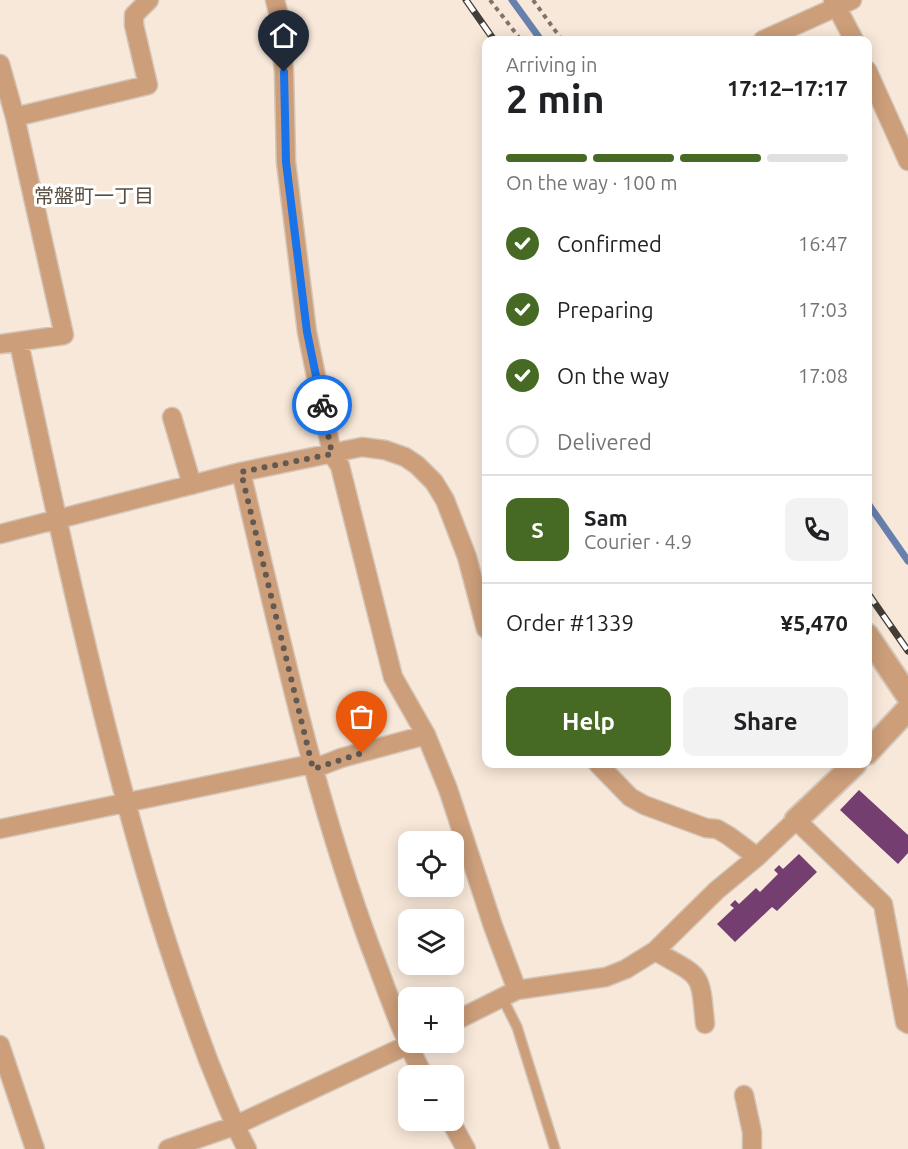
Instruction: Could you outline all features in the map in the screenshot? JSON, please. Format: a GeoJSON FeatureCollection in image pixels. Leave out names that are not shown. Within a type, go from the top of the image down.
{"type":"FeatureCollection","features":[{"type":"Feature","properties":{"kind":"street"},"geometry":{"type":"LineString","coordinates":[[15,117],[148,85],[134,25],[134,15],[149,0]]}},
{"type":"Feature","properties":{"kind":"street"},"geometry":{"type":"LineString","coordinates":[[274,0],[279,16],[284,72],[286,162],[306,321],[332,454],[340,466],[393,677],[426,735],[448,789],[493,926],[509,994]]}},
{"type":"Feature","properties":{"kind":"street"},"geometry":{"type":"LineString","coordinates":[[772,36],[841,2],[853,36]]}},
{"type":"Feature","properties":{"kind":"street"},"geometry":{"type":"LineString","coordinates":[[0,64],[15,117],[64,335],[0,344]]}},
{"type":"Feature","properties":{"kind":"street"},"geometry":{"type":"LineString","coordinates":[[872,81],[908,161]]}},
{"type":"Feature","properties":{"kind":"street"},"geometry":{"type":"LineString","coordinates":[[19,343],[57,519],[126,804],[162,929],[189,1010],[234,1126],[247,1149]]}},
{"type":"Feature","properties":{"kind":"street"},"geometry":{"type":"LineString","coordinates":[[172,417],[192,485]]}},
{"type":"Feature","properties":{"kind":"street"},"geometry":{"type":"LineString","coordinates":[[0,534],[241,472],[362,447],[385,450],[411,461],[434,482],[445,500],[467,557],[482,614]]}},
{"type":"Feature","properties":{"kind":"street"},"geometry":{"type":"LineString","coordinates":[[241,472],[312,766],[355,905],[398,1012]]}},
{"type":"Feature","properties":{"kind":"street"},"geometry":{"type":"LineString","coordinates":[[872,642],[908,696]]}},
{"type":"Feature","properties":{"kind":"street"},"geometry":{"type":"LineString","coordinates":[[872,748],[908,709]]}},
{"type":"Feature","properties":{"kind":"street"},"geometry":{"type":"LineString","coordinates":[[0,830],[312,766],[426,735]]}},
{"type":"Feature","properties":{"kind":"street"},"geometry":{"type":"LineString","coordinates":[[602,768],[630,797],[644,805],[706,828],[717,829],[757,857]]}},
{"type":"Feature","properties":{"kind":"street"},"geometry":{"type":"LineString","coordinates":[[464,1016],[509,994],[606,978],[656,951],[717,890],[757,857],[851,768]]}},
{"type":"Feature","properties":{"kind":"street"},"geometry":{"type":"LineString","coordinates":[[796,820],[883,904],[899,949],[905,1022],[908,1024]]}},
{"type":"Feature","properties":{"kind":"street"},"geometry":{"type":"LineString","coordinates":[[656,951],[696,975],[702,985],[705,1024]]}},
{"type":"Feature","properties":{"kind":"street"},"geometry":{"type":"LineString","coordinates":[[0,1045],[35,1149]]}},
{"type":"Feature","properties":{"kind":"street"},"geometry":{"type":"LineString","coordinates":[[168,1149],[234,1126],[398,1050]]}},
{"type":"Feature","properties":{"kind":"street"},"geometry":{"type":"LineString","coordinates":[[744,1095],[752,1132],[752,1149]]}},
{"type":"Feature","properties":{"kind":"street"},"geometry":{"type":"LineString","coordinates":[[456,1131],[466,1149]]}},
{"type":"Feature","properties":{"kind":"lane"},"geometry":{"type":"LineString","coordinates":[[509,994],[555,1149]]}},
{"type":"Feature","properties":{"kind":"path"},"geometry":{"type":"LineString","coordinates":[[490,0],[518,36]]}},
{"type":"Feature","properties":{"kind":"path"},"geometry":{"type":"LineString","coordinates":[[533,0],[559,36]]}},
{"type":"Feature","properties":{"kind":"building"},"geometry":{"type":"Polygon","coordinates":[[[859,790],[908,835],[908,853],[898,864],[840,810],[859,790]]]}},
{"type":"Feature","properties":{"kind":"building"},"geometry":{"type":"Polygon","coordinates":[[[799,854],[817,872],[777,911],[772,907],[735,942],[717,924],[734,908],[730,905],[735,900],[739,904],[756,888],[760,892],[778,874],[774,870],[779,865],[783,869],[799,854]]]}},
{"type":"Feature","properties":{"kind":"waterway"},"geometry":{"type":"LineString","coordinates":[[512,0],[538,36]]}},
{"type":"Feature","properties":{"kind":"waterway"},"geometry":{"type":"LineString","coordinates":[[872,509],[908,561]]}},
{"type":"Feature","properties":{"kind":"railway"},"geometry":{"type":"LineString","coordinates":[[466,0],[491,36]]}},
{"type":"Feature","properties":{"kind":"railway"},"geometry":{"type":"LineString","coordinates":[[872,599],[908,651]]}},
{"type":"Feature","properties":{"kind":"way so far"},"geometry":{"type":"LineString","coordinates":[[322,405],[332,454],[241,472],[313,769],[362,753]]}},
{"type":"Feature","properties":{"kind":"district","name":"常盤町一丁目"},"geometry":{"type":"Point","coordinates":[94,196]}},
{"type":"Feature","properties":{"kind":"route"},"geometry":{"type":"LineString","coordinates":[[284,72],[286,162],[307,332],[322,405]]}}]}
